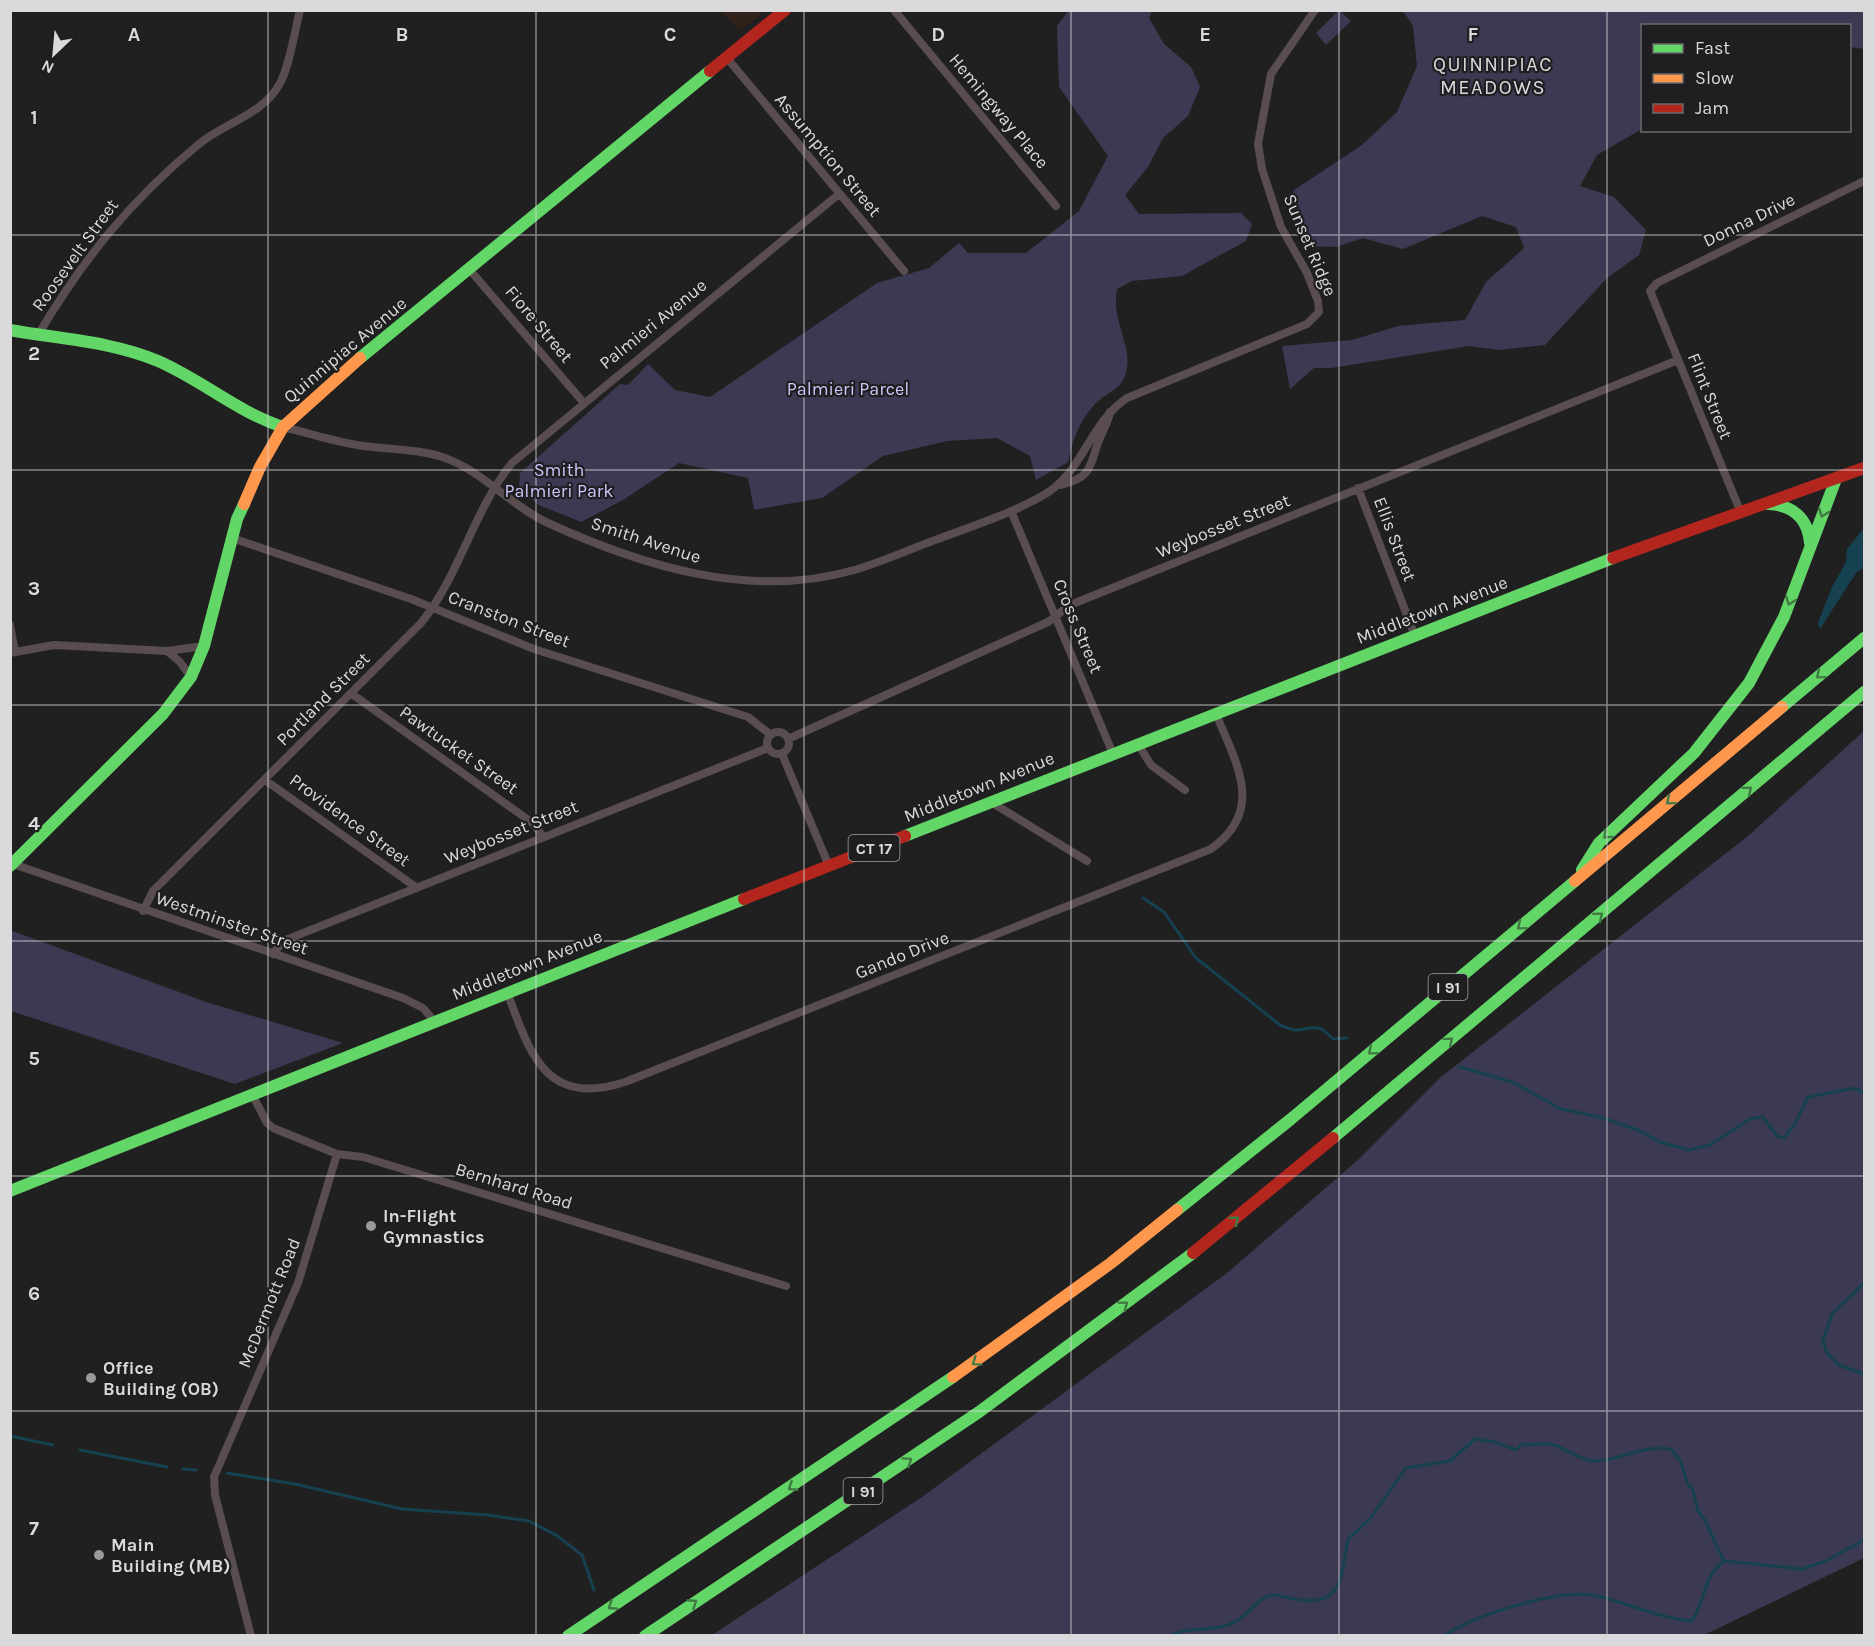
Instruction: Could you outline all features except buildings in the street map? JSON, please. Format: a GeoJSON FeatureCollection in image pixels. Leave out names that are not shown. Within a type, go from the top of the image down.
{"type":"FeatureCollection","features":[{"type":"Feature","properties":{"kind":"main road","name":"Quinnipiac Avenue"},"geometry":{"type":"LineString","coordinates":[[12,865],[163,714],[191,677],[204,646],[232,538],[248,491],[283,428],[342,373],[785,10]]}},
{"type":"Feature","properties":{"kind":"main road"},"geometry":{"type":"LineString","coordinates":[[10,330],[114,347],[145,356],[193,379],[263,421],[283,428]]}},
{"type":"Feature","properties":{"kind":"main road","name":"Middletown Avenue"},"geometry":{"type":"LineString","coordinates":[[10,1191],[507,992],[1652,543],[1768,504],[1864,468]]}},
{"type":"Feature","properties":{"kind":"main road"},"geometry":{"type":"LineString","coordinates":[[1578,878],[1599,843],[1687,761],[1742,694],[1777,633],[1836,479]]}},
{"type":"Feature","properties":{"kind":"main road"},"geometry":{"type":"LineString","coordinates":[[1768,504],[1786,506],[1800,515],[1809,529],[1810,546]]}},
{"type":"Feature","properties":{"kind":"main road","name":"I 91"},"geometry":{"type":"LineString","coordinates":[[568,1635],[841,1455],[1067,1296],[1247,1155],[1864,638]]}},
{"type":"Feature","properties":{"kind":"main road","name":"I 91"},"geometry":{"type":"LineString","coordinates":[[645,1635],[931,1445],[1144,1290],[1295,1170],[1864,693]]}},
{"type":"Feature","properties":{"kind":"street","name":"Roosevelt Street"},"geometry":{"type":"LineString","coordinates":[[38,334],[101,241],[137,199],[201,142],[265,104],[280,84],[300,10]]}},
{"type":"Feature","properties":{"kind":"street","name":"Hemingway Place"},"geometry":{"type":"LineString","coordinates":[[894,10],[1056,206]]}},
{"type":"Feature","properties":{"kind":"street","name":"Sunset Ridge"},"geometry":{"type":"LineString","coordinates":[[1060,485],[1078,463],[1101,423],[1110,412],[1133,395],[1307,324],[1319,312],[1311,281],[1278,218],[1262,169],[1258,144],[1271,74],[1315,10]]}},
{"type":"Feature","properties":{"kind":"street","name":"Assumption Street"},"geometry":{"type":"LineString","coordinates":[[727,58],[904,271]]}},
{"type":"Feature","properties":{"kind":"street","name":"Donna Drive"},"geometry":{"type":"LineString","coordinates":[[1650,291],[1657,283],[1864,181]]}},
{"type":"Feature","properties":{"kind":"street","name":"Palmieri Avenue"},"geometry":{"type":"LineString","coordinates":[[495,487],[512,463],[583,402],[839,194]]}},
{"type":"Feature","properties":{"kind":"street","name":"Fiore Street"},"geometry":{"type":"LineString","coordinates":[[469,268],[583,402]]}},
{"type":"Feature","properties":{"kind":"street","name":"Flint Street"},"geometry":{"type":"LineString","coordinates":[[1650,291],[1741,513]]}},
{"type":"Feature","properties":{"kind":"street","name":"Weybosset Street"},"geometry":{"type":"LineString","coordinates":[[788,739],[1057,617],[1070,605],[1677,360]]}},
{"type":"Feature","properties":{"kind":"street","name":"Sunset Ridge"},"geometry":{"type":"LineString","coordinates":[[1011,511],[1060,485],[1080,479],[1088,472],[1098,442],[1108,425],[1110,412]]}},
{"type":"Feature","properties":{"kind":"street","name":"Smith Avenue"},"geometry":{"type":"LineString","coordinates":[[283,428],[354,445],[445,458],[495,487],[536,517],[587,539],[677,569],[746,581],[817,578],[853,570],[1011,511]]}},
{"type":"Feature","properties":{"kind":"street","name":"Portland Street"},"geometry":{"type":"LineString","coordinates":[[143,911],[153,891],[352,694],[433,608],[441,597],[495,487]]}},
{"type":"Feature","properties":{"kind":"street","name":"Ellis Street"},"geometry":{"type":"LineString","coordinates":[[1358,488],[1415,636]]}},
{"type":"Feature","properties":{"kind":"street","name":"Cross Street"},"geometry":{"type":"LineString","coordinates":[[1011,511],[1113,754]]}},
{"type":"Feature","properties":{"kind":"street","name":"Cranston Street"},"geometry":{"type":"LineString","coordinates":[[232,538],[433,608],[534,649],[748,717],[771,735]]}},
{"type":"Feature","properties":{"kind":"street"},"geometry":{"type":"LineString","coordinates":[[10,625],[13,653],[62,645],[167,651],[204,646]]}},
{"type":"Feature","properties":{"kind":"street"},"geometry":{"type":"LineString","coordinates":[[167,651],[180,662],[191,677]]}},
{"type":"Feature","properties":{"kind":"street","name":"Pawtucket Street"},"geometry":{"type":"LineString","coordinates":[[352,694],[534,824],[543,837]]}},
{"type":"Feature","properties":{"kind":"street","name":"Gando Drive"},"geometry":{"type":"LineString","coordinates":[[507,992],[535,1060],[556,1081],[569,1087],[589,1090],[625,1082],[1211,849],[1221,842],[1238,820],[1244,798],[1239,771],[1216,714]]}},
{"type":"Feature","properties":{"kind":"street"},"geometry":{"type":"LineString","coordinates":[[780,732],[788,739],[789,746],[782,754],[772,753],[768,748],[767,739],[780,732]]}},
{"type":"Feature","properties":{"kind":"street"},"geometry":{"type":"LineString","coordinates":[[1138,744],[1151,765],[1185,790]]}},
{"type":"Feature","properties":{"kind":"street","name":"Weybosset Street"},"geometry":{"type":"LineString","coordinates":[[273,954],[283,941],[768,748]]}},
{"type":"Feature","properties":{"kind":"street"},"geometry":{"type":"LineString","coordinates":[[782,754],[829,866]]}},
{"type":"Feature","properties":{"kind":"street","name":"Providence Street"},"geometry":{"type":"LineString","coordinates":[[265,780],[417,888]]}},
{"type":"Feature","properties":{"kind":"street"},"geometry":{"type":"LineString","coordinates":[[991,802],[1087,861]]}},
{"type":"Feature","properties":{"kind":"street","name":"Westminster Street"},"geometry":{"type":"LineString","coordinates":[[12,865],[403,999],[423,1008],[435,1022]]}},
{"type":"Feature","properties":{"kind":"street","name":"Bernhard Road"},"geometry":{"type":"LineString","coordinates":[[252,1094],[267,1123],[273,1128],[337,1154],[363,1157],[786,1286]]}},
{"type":"Feature","properties":{"kind":"street","name":"McDermott Road"},"geometry":{"type":"LineString","coordinates":[[251,1635],[215,1495],[214,1477],[298,1283],[337,1154]]}},
{"type":"Feature","properties":{"kind":"shaded area"},"geometry":{"type":"Polygon","coordinates":[[[719,11],[766,11],[741,30],[719,11]]]}},
{"type":"Feature","properties":{"kind":"green space"},"geometry":{"type":"Polygon","coordinates":[[[1069,10],[1152,11],[1149,18],[1164,44],[1191,67],[1200,87],[1188,116],[1163,138],[1148,167],[1125,195],[1139,214],[1241,213],[1252,224],[1246,241],[1182,276],[1132,281],[1117,289],[1117,310],[1127,359],[1125,375],[1119,386],[1095,404],[1085,417],[1075,438],[1068,462],[1036,480],[1030,456],[997,438],[947,441],[883,456],[822,498],[754,510],[748,478],[679,463],[623,500],[581,522],[539,505],[519,488],[520,473],[620,384],[628,385],[648,364],[675,390],[710,397],[877,283],[929,268],[959,243],[968,253],[1026,253],[1079,211],[1108,156],[1059,87],[1057,26],[1069,10]]]}},
{"type":"Feature","properties":{"kind":"green space"},"geometry":{"type":"Polygon","coordinates":[[[1339,10],[1351,21],[1326,45],[1316,33],[1339,10]]]}},
{"type":"Feature","properties":{"kind":"green space"},"geometry":{"type":"Polygon","coordinates":[[[1403,11],[1864,11],[1864,49],[1851,47],[1851,24],[1641,24],[1641,130],[1597,155],[1580,186],[1614,197],[1646,230],[1639,255],[1607,278],[1545,345],[1499,350],[1469,346],[1331,368],[1314,368],[1290,389],[1282,346],[1352,340],[1398,326],[1465,320],[1486,282],[1524,248],[1516,227],[1482,216],[1403,249],[1363,238],[1336,247],[1305,246],[1296,227],[1289,200],[1294,190],[1362,145],[1397,112],[1417,66],[1413,26],[1403,11]]]}},
{"type":"Feature","properties":{"kind":"green space"},"geometry":{"type":"Polygon","coordinates":[[[1864,731],[1864,1558],[1704,1635],[712,1635],[922,1497],[1227,1273],[1358,1160],[1441,1077],[1748,836],[1864,731]]]}},
{"type":"Feature","properties":{"kind":"green space"},"geometry":{"type":"Polygon","coordinates":[[[10,930],[206,1002],[343,1043],[235,1084],[11,1011],[10,930]]]}},
{"type":"Feature","properties":{"kind":"water"},"geometry":{"type":"Polygon","coordinates":[[[1864,528],[1864,567],[1856,573],[1820,629],[1818,623],[1832,587],[1846,562],[1847,549],[1864,528]]]}},
{"type":"Feature","properties":{"kind":"waterway"},"geometry":{"type":"LineString","coordinates":[[1143,898],[1164,912],[1196,958],[1280,1025],[1297,1030],[1317,1028],[1333,1039],[1347,1038]]}},
{"type":"Feature","properties":{"kind":"waterway"},"geometry":{"type":"LineString","coordinates":[[1460,1067],[1512,1082],[1561,1109],[1603,1118],[1638,1130],[1660,1142],[1689,1150],[1710,1145],[1750,1119],[1763,1117],[1777,1136],[1784,1138],[1795,1124],[1808,1097],[1855,1088],[1864,1093]]}},
{"type":"Feature","properties":{"kind":"waterway"},"geometry":{"type":"LineString","coordinates":[[1864,1283],[1832,1314],[1823,1341],[1827,1353],[1839,1365],[1864,1374]]}},
{"type":"Feature","properties":{"kind":"waterway"},"geometry":{"type":"LineString","coordinates":[[10,1436],[53,1445]]}},
{"type":"Feature","properties":{"kind":"waterway"},"geometry":{"type":"LineString","coordinates":[[1169,1636],[1184,1631],[1228,1625],[1271,1595],[1311,1601],[1332,1593],[1341,1575],[1348,1539],[1369,1520],[1406,1468],[1450,1461],[1475,1439],[1495,1442],[1516,1450],[1522,1444],[1554,1445],[1584,1459],[1594,1461],[1654,1448],[1672,1450],[1681,1462],[1687,1483],[1693,1490],[1698,1511],[1724,1561]]}},
{"type":"Feature","properties":{"kind":"waterway"},"geometry":{"type":"LineString","coordinates":[[80,1450],[167,1467]]}},
{"type":"Feature","properties":{"kind":"waterway"},"geometry":{"type":"LineString","coordinates":[[183,1469],[196,1470]]}},
{"type":"Feature","properties":{"kind":"waterway"},"geometry":{"type":"LineString","coordinates":[[227,1473],[295,1484],[402,1509],[488,1515],[529,1521],[556,1535],[582,1555],[594,1590]]}},
{"type":"Feature","properties":{"kind":"waterway"},"geometry":{"type":"LineString","coordinates":[[1444,1636],[1476,1619],[1496,1612],[1541,1599],[1563,1596],[1598,1596],[1656,1614],[1692,1621],[1711,1575],[1724,1561],[1802,1569],[1826,1561],[1864,1540]]}},
{"type":"Feature","properties":{"kind":"traffic: fast"},"geometry":{"type":"LineString","coordinates":[[360,358],[710,71]]}},
{"type":"Feature","properties":{"kind":"traffic: fast"},"geometry":{"type":"LineString","coordinates":[[10,330],[103,345],[140,354],[174,369],[250,413],[283,427]]}},
{"type":"Feature","properties":{"kind":"traffic: fast"},"geometry":{"type":"LineString","coordinates":[[1582,870],[1599,843],[1694,753],[1749,683],[1784,617],[1836,479]]}},
{"type":"Feature","properties":{"kind":"traffic: fast"},"geometry":{"type":"LineString","coordinates":[[10,866],[163,714],[191,677],[204,646],[237,519],[244,504]]}},
{"type":"Feature","properties":{"kind":"traffic: fast"},"geometry":{"type":"LineString","coordinates":[[1768,504],[1784,507],[1797,514],[1806,526],[1810,543]]}},
{"type":"Feature","properties":{"kind":"traffic: fast"},"geometry":{"type":"LineString","coordinates":[[905,836],[1613,558]]}},
{"type":"Feature","properties":{"kind":"traffic: fast"},"geometry":{"type":"LineString","coordinates":[[1782,707],[1864,638]]}},
{"type":"Feature","properties":{"kind":"traffic: fast"},"geometry":{"type":"LineString","coordinates":[[1333,1138],[1864,692]]}},
{"type":"Feature","properties":{"kind":"traffic: fast"},"geometry":{"type":"LineString","coordinates":[[1177,1210],[1291,1119],[1575,881]]}},
{"type":"Feature","properties":{"kind":"traffic: fast"},"geometry":{"type":"LineString","coordinates":[[10,1191],[744,899]]}},
{"type":"Feature","properties":{"kind":"traffic: fast"},"geometry":{"type":"LineString","coordinates":[[645,1636],[979,1412],[1193,1253]]}},
{"type":"Feature","properties":{"kind":"traffic: fast"},"geometry":{"type":"LineString","coordinates":[[568,1636],[953,1377]]}},
{"type":"Feature","properties":{"kind":"traffic: slow"},"geometry":{"type":"LineString","coordinates":[[244,504],[260,467],[283,427],[360,358]]}},
{"type":"Feature","properties":{"kind":"traffic: slow"},"geometry":{"type":"LineString","coordinates":[[1575,881],[1782,707]]}},
{"type":"Feature","properties":{"kind":"traffic: slow"},"geometry":{"type":"LineString","coordinates":[[953,1377],[1111,1263],[1177,1210]]}},
{"type":"Feature","properties":{"kind":"traffic: jam"},"geometry":{"type":"LineString","coordinates":[[710,71],[785,10]]}},
{"type":"Feature","properties":{"kind":"traffic: jam"},"geometry":{"type":"LineString","coordinates":[[1613,558],[1864,468]]}},
{"type":"Feature","properties":{"kind":"traffic: jam"},"geometry":{"type":"LineString","coordinates":[[744,899],[905,836]]}},
{"type":"Feature","properties":{"kind":"traffic: jam"},"geometry":{"type":"LineString","coordinates":[[1193,1253],[1333,1138]]}},
{"type":"Feature","properties":{"kind":"place","name":"In-Flight Gymnastics"},"geometry":{"type":"Point","coordinates":[371,1226]}},
{"type":"Feature","properties":{"kind":"place","name":"Office Building (OB)"},"geometry":{"type":"Point","coordinates":[91,1378]}},
{"type":"Feature","properties":{"kind":"place","name":"Main Building (MB)"},"geometry":{"type":"Point","coordinates":[99,1555]}},
{"type":"Feature","properties":{"kind":"district","name":"QUINNIPIAC MEADOWS"},"geometry":{"type":"Point","coordinates":[1493,76]}},
{"type":"Feature","properties":{"kind":"park label","name":"Palmieri Parcel"},"geometry":{"type":"Point","coordinates":[848,389]}},
{"type":"Feature","properties":{"kind":"park label","name":"Smith Palmieri Park"},"geometry":{"type":"Point","coordinates":[559,480]}}]}
